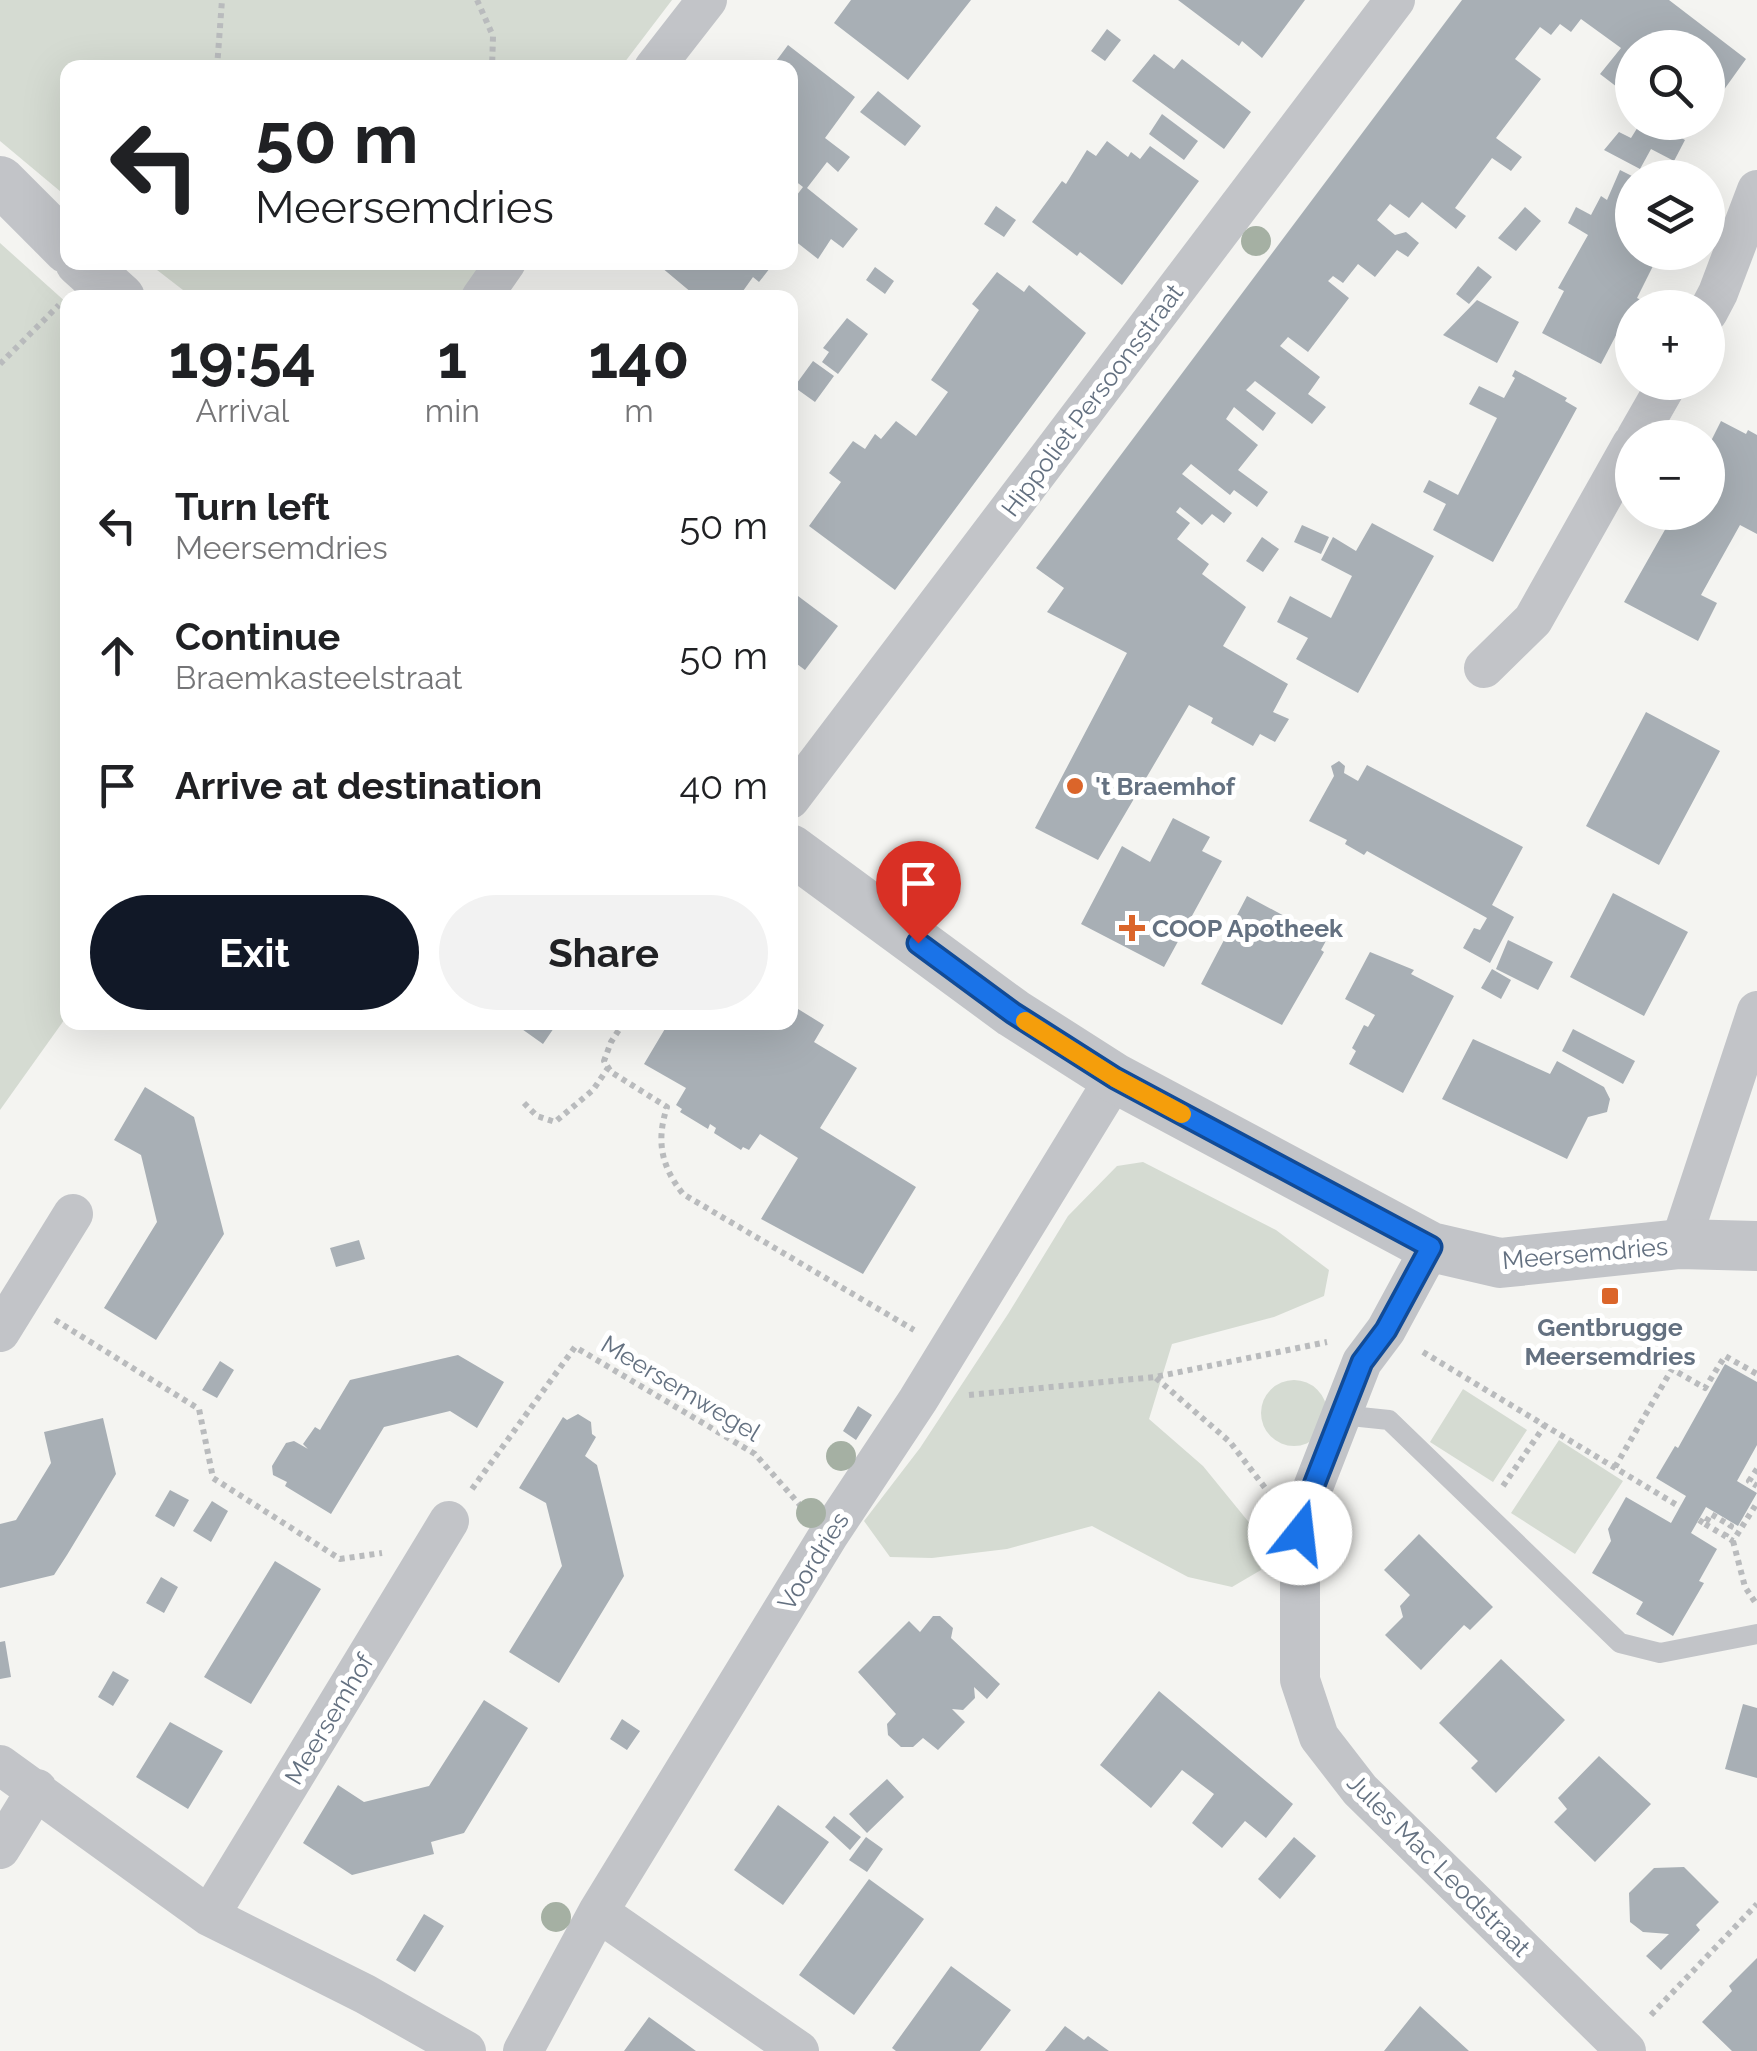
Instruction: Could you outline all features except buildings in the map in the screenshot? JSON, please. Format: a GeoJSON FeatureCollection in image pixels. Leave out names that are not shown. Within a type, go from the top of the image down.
{"type":"FeatureCollection","features":[{"type":"Feature","properties":{"kind":"street"},"geometry":{"type":"LineString","coordinates":[[660,60],[707,0]]}},
{"type":"Feature","properties":{"kind":"street","name":"Hippoliet Persoonsstraat"},"geometry":{"type":"LineString","coordinates":[[798,788],[1395,0]]}},
{"type":"Feature","properties":{"kind":"street"},"geometry":{"type":"LineString","coordinates":[[0,180],[60,241]]}},
{"type":"Feature","properties":{"kind":"street"},"geometry":{"type":"LineString","coordinates":[[1718,290],[1757,190]]}},
{"type":"Feature","properties":{"kind":"street"},"geometry":{"type":"LineString","coordinates":[[1725,290],[1757,257]]}},
{"type":"Feature","properties":{"kind":"street"},"geometry":{"type":"LineString","coordinates":[[1484,668],[1532,620],[1615,474]]}},
{"type":"Feature","properties":{"kind":"street","name":"Meersemdries"},"geometry":{"type":"LineString","coordinates":[[798,855],[1013,1013],[1115,1078],[1431,1247],[1500,1263],[1680,1244],[1757,1246]]}},
{"type":"Feature","properties":{"kind":"street"},"geometry":{"type":"LineString","coordinates":[[1680,1244],[1746,1082],[1757,1011]]}},
{"type":"Feature","properties":{"kind":"street","name":"Voordries"},"geometry":{"type":"LineString","coordinates":[[523,2051],[598,1912],[1115,1078]]}},
{"type":"Feature","properties":{"kind":"street"},"geometry":{"type":"LineString","coordinates":[[0,1332],[73,1214]]}},
{"type":"Feature","properties":{"kind":"street"},"geometry":{"type":"LineString","coordinates":[[1300,1533],[1312,1490],[1362,1362],[1386,1330],[1431,1247]]}},
{"type":"Feature","properties":{"kind":"street","name":"Jules Mac Leodstraat"},"geometry":{"type":"LineString","coordinates":[[1300,1533],[1300,1680],[1319,1737],[1360,1790],[1621,2049]]}},
{"type":"Feature","properties":{"kind":"street","name":"Meersemhof"},"geometry":{"type":"LineString","coordinates":[[209,1916],[441,1534]]}},
{"type":"Feature","properties":{"kind":"street"},"geometry":{"type":"LineString","coordinates":[[0,1765],[209,1916],[365,1994],[466,2051]]}},
{"type":"Feature","properties":{"kind":"street"},"geometry":{"type":"LineString","coordinates":[[0,1849],[37,1789]]}},
{"type":"Feature","properties":{"kind":"street"},"geometry":{"type":"LineString","coordinates":[[598,1912],[800,2051]]}},
{"type":"Feature","properties":{"kind":"lane"},"geometry":{"type":"LineString","coordinates":[[1341,1416],[1389,1420],[1620,1643],[1660,1653],[1757,1634]]}},
{"type":"Feature","properties":{"kind":"path"},"geometry":{"type":"LineString","coordinates":[[218,60],[222,0]]}},
{"type":"Feature","properties":{"kind":"path"},"geometry":{"type":"LineString","coordinates":[[477,0],[493,36],[492,60]]}},
{"type":"Feature","properties":{"kind":"path"},"geometry":{"type":"LineString","coordinates":[[72,290],[90,271]]}},
{"type":"Feature","properties":{"kind":"path"},"geometry":{"type":"LineString","coordinates":[[0,364],[60,302]]}},
{"type":"Feature","properties":{"kind":"path"},"geometry":{"type":"LineString","coordinates":[[619,1030],[604,1061],[608,1068],[667,1107],[660,1128],[661,1153],[669,1175],[683,1194],[948,1350]]}},
{"type":"Feature","properties":{"kind":"path"},"geometry":{"type":"LineString","coordinates":[[524,1102],[537,1116],[555,1122],[593,1090],[608,1068]]}},
{"type":"Feature","properties":{"kind":"path"},"geometry":{"type":"LineString","coordinates":[[27,1289],[39,1309],[199,1409],[213,1478],[340,1559],[441,1534]]}},
{"type":"Feature","properties":{"kind":"path"},"geometry":{"type":"LineString","coordinates":[[918,1400],[1156,1377],[1386,1330],[1680,1508]]}},
{"type":"Feature","properties":{"kind":"path","name":"Meersemwegel"},"geometry":{"type":"LineString","coordinates":[[441,1534],[574,1347],[755,1454],[828,1536]]}},
{"type":"Feature","properties":{"kind":"path"},"geometry":{"type":"LineString","coordinates":[[1616,1467],[1672,1369],[1706,1388],[1725,1356],[1757,1374]]}},
{"type":"Feature","properties":{"kind":"path"},"geometry":{"type":"LineString","coordinates":[[1156,1377],[1230,1442],[1300,1533]]}},
{"type":"Feature","properties":{"kind":"path"},"geometry":{"type":"LineString","coordinates":[[1485,1514],[1545,1425]]}},
{"type":"Feature","properties":{"kind":"path"},"geometry":{"type":"LineString","coordinates":[[1757,1469],[1750,1480],[1757,1486]]}},
{"type":"Feature","properties":{"kind":"path"},"geometry":{"type":"LineString","coordinates":[[1733,1541],[1757,1503]]}},
{"type":"Feature","properties":{"kind":"path"},"geometry":{"type":"LineString","coordinates":[[1701,1522],[1711,1514],[1730,1526],[1725,1536],[1733,1541],[1745,1587],[1757,1605]]}},
{"type":"Feature","properties":{"kind":"path"},"geometry":{"type":"LineString","coordinates":[[1621,2049],[1757,1904]]}},
{"type":"Feature","properties":{"kind":"shaded area"},"geometry":{"type":"Polygon","coordinates":[[[0,0],[672,0],[626,60],[60,60],[60,191],[0,141],[0,0]]]}},
{"type":"Feature","properties":{"kind":"shaded area"},"geometry":{"type":"Polygon","coordinates":[[[0,243],[60,297],[60,1026],[0,1110],[0,243]]]}},
{"type":"Feature","properties":{"kind":"shaded area"},"geometry":{"type":"Polygon","coordinates":[[[157,270],[478,270],[464,290],[183,290],[157,270]]]}},
{"type":"Feature","properties":{"kind":"shaded area"},"geometry":{"type":"Polygon","coordinates":[[[1143,1162],[1276,1230],[1329,1270],[1324,1296],[1274,1317],[1172,1344],[1149,1419],[1203,1466],[1256,1531],[1261,1570],[1232,1587],[1188,1577],[1092,1526],[1007,1549],[932,1558],[890,1557],[864,1521],[920,1448],[1068,1216],[1117,1166],[1143,1162]]]}},
{"type":"Feature","properties":{"kind":"shaded area"},"geometry":{"type":"Polygon","coordinates":[[[1294,1380],[1317,1390],[1327,1413],[1317,1436],[1294,1446],[1271,1436],[1261,1413],[1271,1390],[1294,1380]]]}},
{"type":"Feature","properties":{"kind":"shaded area"},"geometry":{"type":"Polygon","coordinates":[[[1463,1389],[1527,1430],[1493,1482],[1430,1442],[1463,1389]]]}},
{"type":"Feature","properties":{"kind":"shaded area"},"geometry":{"type":"Polygon","coordinates":[[[1559,1440],[1623,1481],[1575,1554],[1511,1513],[1559,1440]]]}},
{"type":"Feature","properties":{"kind":"slow traffic"},"geometry":{"type":"LineString","coordinates":[[1025,1021],[1115,1078],[1182,1114]]}},
{"type":"Feature","properties":{"kind":"place","name":"'t Braemhof"},"geometry":{"type":"Point","coordinates":[1075,786]}},
{"type":"Feature","properties":{"kind":"place","name":"COOP Apotheek"},"geometry":{"type":"Point","coordinates":[1132,928]}},
{"type":"Feature","properties":{"kind":"place","name":"Gentbrugge Meersemdries"},"geometry":{"type":"Point","coordinates":[1610,1296]}},
{"type":"Feature","properties":{"kind":"route"},"geometry":{"type":"LineString","coordinates":[[918,943],[1013,1013],[1115,1078],[1431,1247],[1386,1330],[1362,1362],[1312,1490],[1300,1533]]}}]}
